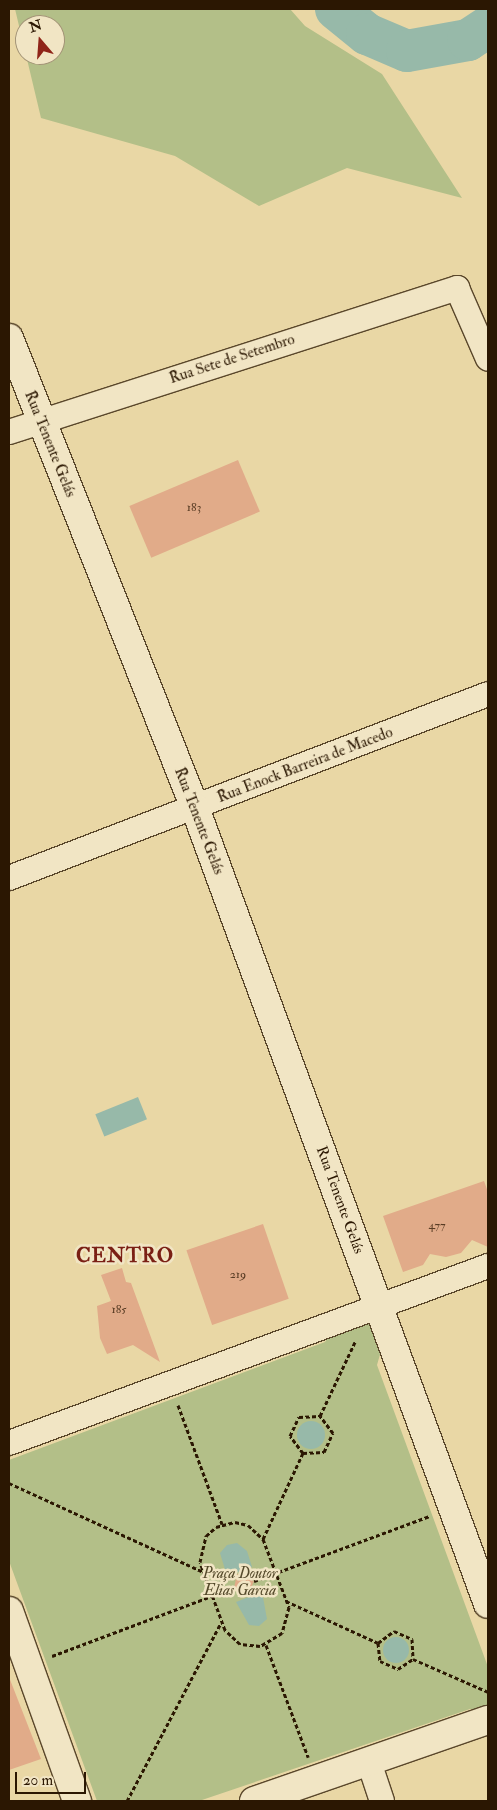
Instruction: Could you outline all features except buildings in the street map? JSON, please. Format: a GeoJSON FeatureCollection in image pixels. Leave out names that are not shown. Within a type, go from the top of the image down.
{"type":"FeatureCollection","features":[{"type":"Feature","properties":{"kind":"street","name":"Rua Sete de Setembro"},"geometry":{"type":"LineString","coordinates":[[9,432],[457,288],[488,359]]}},
{"type":"Feature","properties":{"kind":"street","name":"Rua Tenente Gelás"},"geometry":{"type":"LineString","coordinates":[[9,338],[195,808],[379,1307]]}},
{"type":"Feature","properties":{"kind":"street","name":"Rua Enock Barreira de Macedo"},"geometry":{"type":"LineString","coordinates":[[9,878],[488,694]]}},
{"type":"Feature","properties":{"kind":"street"},"geometry":{"type":"LineString","coordinates":[[9,1443],[488,1266]]}},
{"type":"Feature","properties":{"kind":"street"},"geometry":{"type":"LineString","coordinates":[[379,1307],[488,1604]]}},
{"type":"Feature","properties":{"kind":"street"},"geometry":{"type":"LineString","coordinates":[[9,1611],[77,1801]]}},
{"type":"Feature","properties":{"kind":"street"},"geometry":{"type":"LineString","coordinates":[[255,1801],[488,1720]]}},
{"type":"Feature","properties":{"kind":"street"},"geometry":{"type":"LineString","coordinates":[[369,1762],[382,1801]]}},
{"type":"Feature","properties":{"kind":"path"},"geometry":{"type":"LineString","coordinates":[[320,1416],[354,1343],[379,1307]]}},
{"type":"Feature","properties":{"kind":"path"},"geometry":{"type":"LineString","coordinates":[[170,1384],[222,1524]]}},
{"type":"Feature","properties":{"kind":"path"},"geometry":{"type":"LineString","coordinates":[[303,1454],[324,1452],[333,1433],[320,1416]]}},
{"type":"Feature","properties":{"kind":"path"},"geometry":{"type":"LineString","coordinates":[[303,1454],[290,1436],[299,1417],[320,1416]]}},
{"type":"Feature","properties":{"kind":"path"},"geometry":{"type":"LineString","coordinates":[[263,1538],[303,1454]]}},
{"type":"Feature","properties":{"kind":"path"},"geometry":{"type":"LineString","coordinates":[[9,1483],[203,1572]]}},
{"type":"Feature","properties":{"kind":"path"},"geometry":{"type":"LineString","coordinates":[[254,1581],[453,1508]]}},
{"type":"Feature","properties":{"kind":"path"},"geometry":{"type":"LineString","coordinates":[[222,1524],[248,1525],[263,1538],[276,1573],[286,1601],[286,1627],[266,1645],[240,1644],[230,1636],[222,1622],[203,1572],[200,1555],[203,1542],[222,1524]]}},
{"type":"Feature","properties":{"kind":"path"},"geometry":{"type":"LineString","coordinates":[[28,1664],[212,1596]]}},
{"type":"Feature","properties":{"kind":"path"},"geometry":{"type":"LineString","coordinates":[[286,1601],[378,1643]]}},
{"type":"Feature","properties":{"kind":"path"},"geometry":{"type":"LineString","coordinates":[[127,1801],[222,1622]]}},
{"type":"Feature","properties":{"kind":"path"},"geometry":{"type":"LineString","coordinates":[[378,1643],[394,1631],[412,1639],[413,1658]]}},
{"type":"Feature","properties":{"kind":"path"},"geometry":{"type":"LineString","coordinates":[[378,1643],[380,1662],[398,1669],[413,1658]]}},
{"type":"Feature","properties":{"kind":"path"},"geometry":{"type":"LineString","coordinates":[[266,1645],[316,1780]]}},
{"type":"Feature","properties":{"kind":"path"},"geometry":{"type":"LineString","coordinates":[[413,1658],[488,1692]]}},
{"type":"Feature","properties":{"kind":"green space"},"geometry":{"type":"Polygon","coordinates":[[[15,9],[290,9],[305,26],[382,74],[462,198],[347,168],[259,206],[175,156],[41,118],[28,65],[65,65],[65,15],[16,15],[15,9]]]}},
{"type":"Feature","properties":{"kind":"green space","name":"Praça Doutor Elias Garcia"},"geometry":{"type":"Polygon","coordinates":[[[369,1322],[381,1351],[377,1365],[488,1667],[488,1710],[470,1709],[199,1801],[97,1801],[9,1561],[9,1460],[325,1342],[334,1329],[369,1322]]]}},
{"type":"Feature","properties":{"kind":"shaded area"},"geometry":{"type":"Polygon","coordinates":[[[138,1097],[147,1119],[104,1136],[95,1114],[138,1097]]]}},
{"type":"Feature","properties":{"kind":"shaded area"},"geometry":{"type":"Polygon","coordinates":[[[311,1421],[321,1425],[325,1435],[321,1445],[311,1449],[301,1445],[297,1435],[301,1425],[311,1421]]]}},
{"type":"Feature","properties":{"kind":"shaded area"},"geometry":{"type":"Polygon","coordinates":[[[237,1543],[247,1551],[252,1567],[227,1576],[220,1553],[227,1545],[237,1543]]]}},
{"type":"Feature","properties":{"kind":"shaded area"},"geometry":{"type":"Polygon","coordinates":[[[262,1592],[267,1619],[259,1626],[249,1625],[236,1602],[262,1592]]]}},
{"type":"Feature","properties":{"kind":"shaded area"},"geometry":{"type":"Polygon","coordinates":[[[396,1637],[405,1641],[409,1650],[405,1659],[396,1663],[387,1659],[383,1650],[387,1641],[396,1637]]]}},
{"type":"Feature","properties":{"kind":"waterway"},"geometry":{"type":"LineString","coordinates":[[336,9],[367,34],[407,51],[468,40],[488,27]]}},
{"type":"Feature","properties":{"kind":"district","name":"CENTRO"},"geometry":{"type":"Point","coordinates":[125,1255]}}]}
